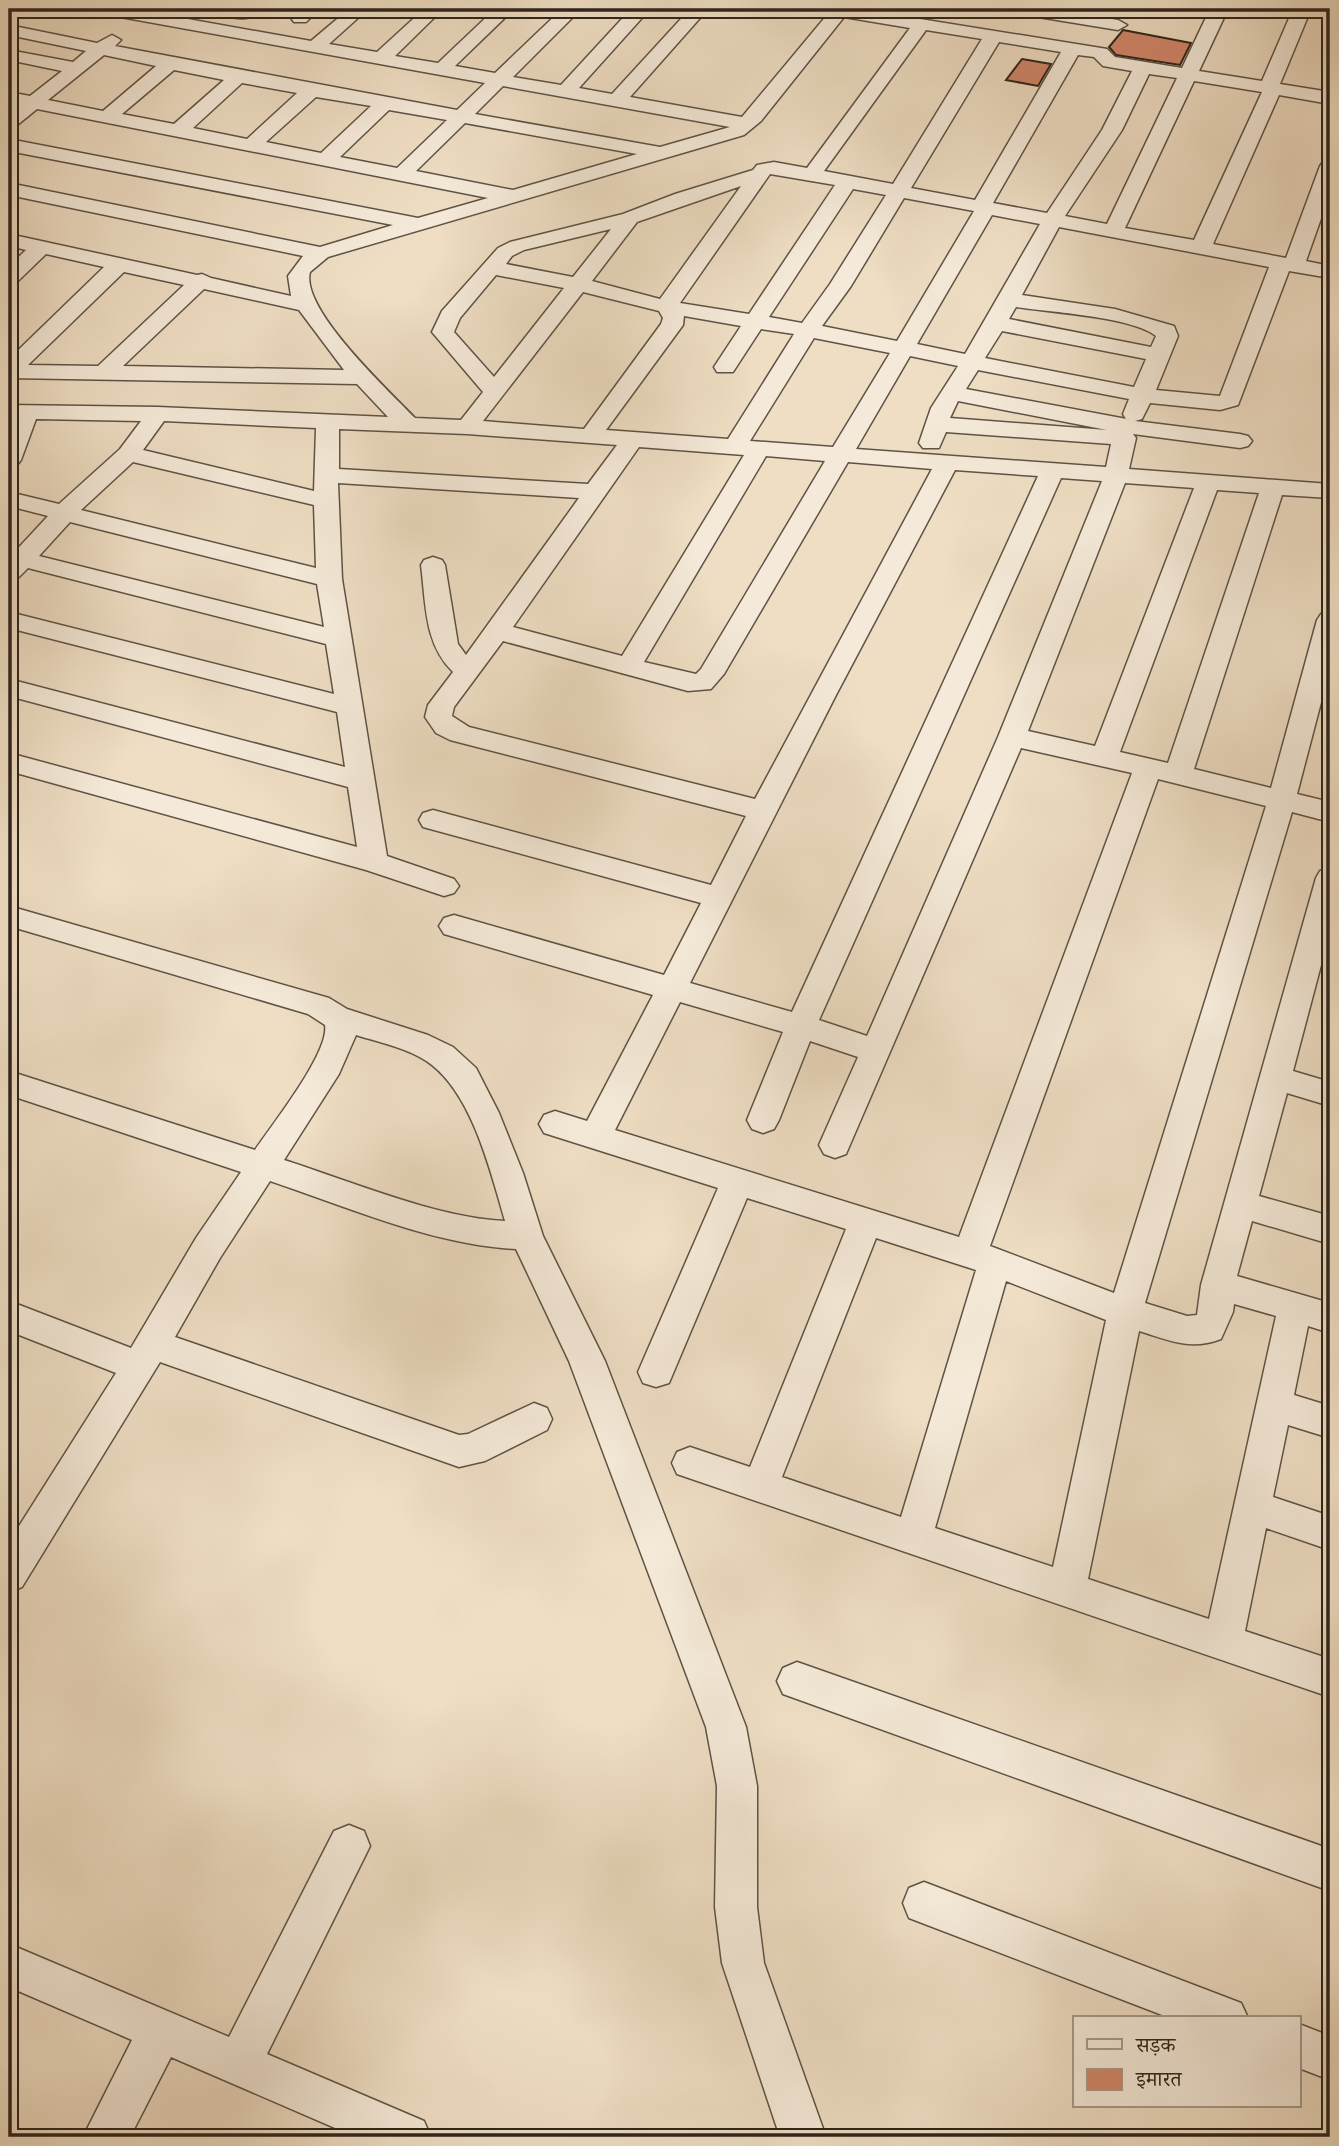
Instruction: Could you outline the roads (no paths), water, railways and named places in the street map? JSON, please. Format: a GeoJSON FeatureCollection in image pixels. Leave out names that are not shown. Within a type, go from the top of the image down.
{"type":"FeatureCollection","features":[{"type":"Feature","properties":{"kind":"street"},"geometry":{"type":"LineString","coordinates":[[217,9],[245,14],[258,9]]}},
{"type":"Feature","properties":{"kind":"street"},"geometry":{"type":"LineString","coordinates":[[316,46],[359,9]]}},
{"type":"Feature","properties":{"kind":"street"},"geometry":{"type":"LineString","coordinates":[[382,58],[434,9]]}},
{"type":"Feature","properties":{"kind":"street"},"geometry":{"type":"LineString","coordinates":[[442,69],[505,9]]}},
{"type":"Feature","properties":{"kind":"street"},"geometry":{"type":"LineString","coordinates":[[402,174],[572,9]]}},
{"type":"Feature","properties":{"kind":"street"},"geometry":{"type":"LineString","coordinates":[[566,91],[641,9]]}},
{"type":"Feature","properties":{"kind":"street"},"geometry":{"type":"LineString","coordinates":[[617,100],[699,9]]}},
{"type":"Feature","properties":{"kind":"street"},"geometry":{"type":"LineString","coordinates":[[1020,9],[1122,17],[1101,53]]}},
{"type":"Feature","properties":{"kind":"street"},"geometry":{"type":"LineString","coordinates":[[1113,232],[1219,9]]}},
{"type":"Feature","properties":{"kind":"street"},"geometry":{"type":"LineString","coordinates":[[1201,248],[1271,88],[1302,9]]}},
{"type":"Feature","properties":{"kind":"street"},"geometry":{"type":"LineString","coordinates":[[407,424],[304,305],[298,279],[304,264],[321,253],[737,131],[748,124],[840,10],[1101,53]]}},
{"type":"Feature","properties":{"kind":"street"},"geometry":{"type":"LineString","coordinates":[[9,122],[102,48],[124,11],[748,124]]}},
{"type":"Feature","properties":{"kind":"street"},"geometry":{"type":"LineString","coordinates":[[811,176],[922,24]]}},
{"type":"Feature","properties":{"kind":"street"},"geometry":{"type":"LineString","coordinates":[[9,30],[238,77],[658,152]]}},
{"type":"Feature","properties":{"kind":"street"},"geometry":{"type":"LineString","coordinates":[[629,664],[808,330],[840,286],[993,37]]}},
{"type":"Feature","properties":{"kind":"street"},"geometry":{"type":"LineString","coordinates":[[498,631],[688,682],[702,683],[710,674],[904,349],[1072,49]]}},
{"type":"Feature","properties":{"kind":"street"},"geometry":{"type":"LineString","coordinates":[[1101,53],[1103,58],[1110,62],[1330,98]]}},
{"type":"Feature","properties":{"kind":"street"},"geometry":{"type":"LineString","coordinates":[[9,55],[78,68]]}},
{"type":"Feature","properties":{"kind":"street"},"geometry":{"type":"LineString","coordinates":[[107,117],[171,63]]}},
{"type":"Feature","properties":{"kind":"street"},"geometry":{"type":"LineString","coordinates":[[596,1136],[763,811],[937,462],[936,424],[1052,221],[1112,130],[1143,68]]}},
{"type":"Feature","properties":{"kind":"street"},"geometry":{"type":"LineString","coordinates":[[178,131],[238,77]]}},
{"type":"Feature","properties":{"kind":"street"},"geometry":{"type":"LineString","coordinates":[[251,145],[312,90]]}},
{"type":"Feature","properties":{"kind":"street"},"geometry":{"type":"LineString","coordinates":[[9,98],[516,197]]}},
{"type":"Feature","properties":{"kind":"street"},"geometry":{"type":"LineString","coordinates":[[326,159],[384,104]]}},
{"type":"Feature","properties":{"kind":"street"},"geometry":{"type":"LineString","coordinates":[[9,145],[421,224]]}},
{"type":"Feature","properties":{"kind":"street"},"geometry":{"type":"LineString","coordinates":[[492,268],[578,284],[667,307],[808,330],[1142,395],[1220,403],[1230,400],[1330,166]]}},
{"type":"Feature","properties":{"kind":"street"},"geometry":{"type":"LineString","coordinates":[[667,307],[757,175],[764,169],[774,168],[1330,272]]}},
{"type":"Feature","properties":{"kind":"street"},"geometry":{"type":"LineString","coordinates":[[494,391],[443,332],[450,316],[505,252],[517,246],[630,218],[682,198],[757,175]]}},
{"type":"Feature","properties":{"kind":"street"},"geometry":{"type":"LineString","coordinates":[[725,367],[847,182]]}},
{"type":"Feature","properties":{"kind":"street"},"geometry":{"type":"LineString","coordinates":[[9,189],[321,253]]}},
{"type":"Feature","properties":{"kind":"street"},"geometry":{"type":"LineString","coordinates":[[467,427],[630,218]]}},
{"type":"Feature","properties":{"kind":"street"},"geometry":{"type":"LineString","coordinates":[[9,240],[304,305]]}},
{"type":"Feature","properties":{"kind":"street"},"geometry":{"type":"LineString","coordinates":[[9,277],[42,247]]}},
{"type":"Feature","properties":{"kind":"street"},"geometry":{"type":"LineString","coordinates":[[120,264],[9,371],[364,377]]}},
{"type":"Feature","properties":{"kind":"street"},"geometry":{"type":"LineString","coordinates":[[104,372],[202,281]]}},
{"type":"Feature","properties":{"kind":"street"},"geometry":{"type":"LineString","coordinates":[[835,1145],[1012,737],[1115,475],[1126,433],[1167,336],[1166,331],[1159,326],[1009,299]]}},
{"type":"Feature","properties":{"kind":"street"},"geometry":{"type":"LineString","coordinates":[[590,436],[672,325],[674,318],[667,307]]}},
{"type":"Feature","properties":{"kind":"street"},"geometry":{"type":"LineString","coordinates":[[996,323],[1158,355]]}},
{"type":"Feature","properties":{"kind":"street"},"geometry":{"type":"LineString","coordinates":[[952,393],[1126,433]]}},
{"type":"Feature","properties":{"kind":"street"},"geometry":{"type":"LineString","coordinates":[[9,460],[18,412],[158,414],[467,427],[1330,491]]}},
{"type":"Feature","properties":{"kind":"street"},"geometry":{"type":"LineString","coordinates":[[15,566],[128,454],[158,414]]}},
{"type":"Feature","properties":{"kind":"street"},"geometry":{"type":"LineString","coordinates":[[328,421],[329,579],[374,862]]}},
{"type":"Feature","properties":{"kind":"street"},"geometry":{"type":"LineString","coordinates":[[936,424],[1126,433],[1242,432],[1218,483],[1104,758]]}},
{"type":"Feature","properties":{"kind":"street"},"geometry":{"type":"LineString","coordinates":[[632,440],[498,631],[441,705],[438,716],[446,727],[460,734],[763,811]]}},
{"type":"Feature","properties":{"kind":"street"},"geometry":{"type":"LineString","coordinates":[[128,454],[327,488],[597,492]]}},
{"type":"Feature","properties":{"kind":"street"},"geometry":{"type":"LineString","coordinates":[[763,1120],[801,1026],[1052,471]]}},
{"type":"Feature","properties":{"kind":"street"},"geometry":{"type":"LineString","coordinates":[[1178,775],[1273,487]]}},
{"type":"Feature","properties":{"kind":"street"},"geometry":{"type":"LineString","coordinates":[[9,499],[329,579]]}},
{"type":"Feature","properties":{"kind":"street"},"geometry":{"type":"LineString","coordinates":[[433,565],[445,644],[468,671]]}},
{"type":"Feature","properties":{"kind":"street"},"geometry":{"type":"LineString","coordinates":[[15,566],[339,639]]}},
{"type":"Feature","properties":{"kind":"street"},"geometry":{"type":"LineString","coordinates":[[9,620],[350,708]]}},
{"type":"Feature","properties":{"kind":"street"},"geometry":{"type":"LineString","coordinates":[[1067,1590],[1125,1312],[1281,801],[1330,621]]}},
{"type":"Feature","properties":{"kind":"street"},"geometry":{"type":"LineString","coordinates":[[9,688],[362,781]]}},
{"type":"Feature","properties":{"kind":"street"},"geometry":{"type":"LineString","coordinates":[[1012,737],[1330,812]]}},
{"type":"Feature","properties":{"kind":"street"},"geometry":{"type":"LineString","coordinates":[[9,762],[374,862],[444,886]]}},
{"type":"Feature","properties":{"kind":"street"},"geometry":{"type":"LineString","coordinates":[[913,1538],[982,1258],[1148,767]]}},
{"type":"Feature","properties":{"kind":"street"},"geometry":{"type":"LineString","coordinates":[[433,820],[718,897]]}},
{"type":"Feature","properties":{"kind":"street"},"geometry":{"type":"LineString","coordinates":[[555,1124],[982,1258],[1125,1312],[1187,1331],[1209,1329],[1216,1312],[1218,1284],[1330,878]]}},
{"type":"Feature","properties":{"kind":"street"},"geometry":{"type":"LineString","coordinates":[[9,916],[318,1006],[338,1018],[417,1043],[442,1055],[465,1077],[507,1173],[526,1236],[587,1361],[726,1727],[737,1786],[736,1907],[743,1963],[803,2137]]}},
{"type":"Feature","properties":{"kind":"street"},"geometry":{"type":"LineString","coordinates":[[454,926],[801,1026],[876,1051]]}},
{"type":"Feature","properties":{"kind":"street"},"geometry":{"type":"LineString","coordinates":[[9,1575],[146,1356],[208,1248],[338,1049],[341,1028],[338,1018]]}},
{"type":"Feature","properties":{"kind":"street"},"geometry":{"type":"LineString","coordinates":[[1277,1078],[1330,1094]]}},
{"type":"Feature","properties":{"kind":"street"},"geometry":{"type":"LineString","coordinates":[[9,1083],[466,1231],[526,1236]]}},
{"type":"Feature","properties":{"kind":"street"},"geometry":{"type":"LineString","coordinates":[[656,1372],[738,1181]]}},
{"type":"Feature","properties":{"kind":"street"},"geometry":{"type":"LineString","coordinates":[[1240,1204],[1330,1230]]}},
{"type":"Feature","properties":{"kind":"street"},"geometry":{"type":"LineString","coordinates":[[760,1487],[866,1221]]}},
{"type":"Feature","properties":{"kind":"street"},"geometry":{"type":"LineString","coordinates":[[1218,1284],[1330,1318]]}},
{"type":"Feature","properties":{"kind":"street"},"geometry":{"type":"LineString","coordinates":[[1223,1643],[1295,1308]]}},
{"type":"Feature","properties":{"kind":"street"},"geometry":{"type":"LineString","coordinates":[[9,1316],[459,1451],[472,1450],[534,1419]]}},
{"type":"Feature","properties":{"kind":"street"},"geometry":{"type":"LineString","coordinates":[[1274,1405],[1330,1422]]}},
{"type":"Feature","properties":{"kind":"street"},"geometry":{"type":"LineString","coordinates":[[690,1464],[1330,1678]]}},
{"type":"Feature","properties":{"kind":"street"},"geometry":{"type":"LineString","coordinates":[[1252,1507],[1330,1533]]}},
{"type":"Feature","properties":{"kind":"street"},"geometry":{"type":"LineString","coordinates":[[797,1681],[1330,1870]]}},
{"type":"Feature","properties":{"kind":"street"},"geometry":{"type":"LineString","coordinates":[[239,2064],[349,1846]]}},
{"type":"Feature","properties":{"kind":"street"},"geometry":{"type":"LineString","coordinates":[[924,1903],[1221,2016]]}},
{"type":"Feature","properties":{"kind":"street"},"geometry":{"type":"LineString","coordinates":[[9,1965],[408,2137]]}},
{"type":"Feature","properties":{"kind":"street"},"geometry":{"type":"LineString","coordinates":[[106,2137],[161,2030]]}},
{"type":"Feature","properties":{"kind":"street"},"geometry":{"type":"LineString","coordinates":[[1300,2046],[1330,2058]]}}]}
